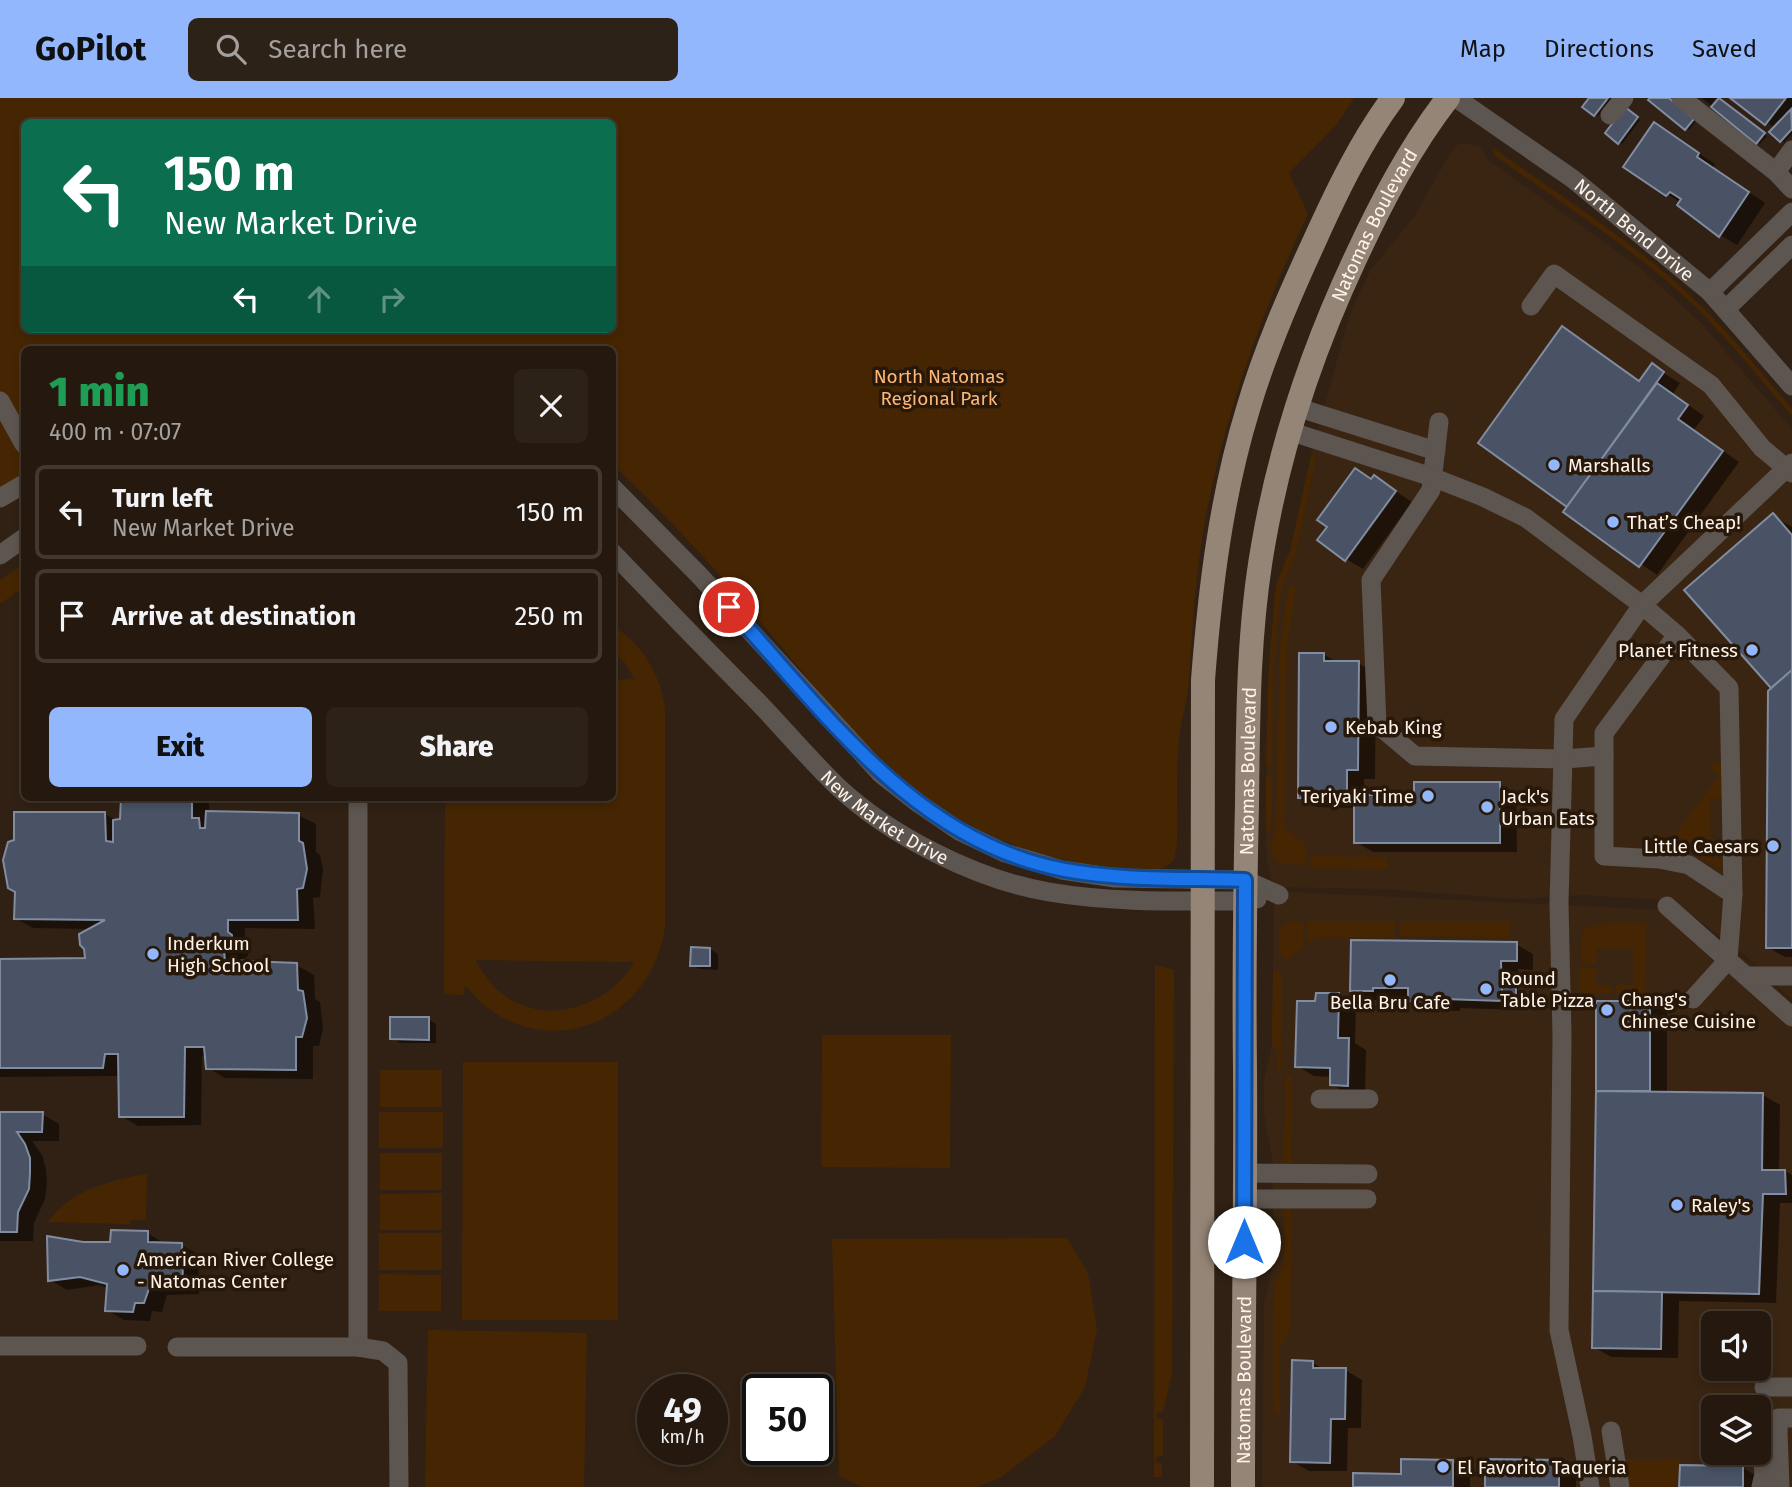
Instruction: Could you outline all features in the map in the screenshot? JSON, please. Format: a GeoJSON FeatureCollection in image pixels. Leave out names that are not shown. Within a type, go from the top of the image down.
{"type":"FeatureCollection","features":[{"type":"Feature","properties":{"kind":"main road"},"geometry":{"type":"LineString","coordinates":[[1202,1487],[1203,680],[1214,566],[1237,450],[1256,382],[1277,326],[1334,200],[1393,98]]}},
{"type":"Feature","properties":{"kind":"main road","name":"Natomas Boulevard"},"geometry":{"type":"LineString","coordinates":[[1243,1487],[1248,690],[1252,628],[1263,543],[1289,431],[1317,345],[1370,226],[1426,127],[1448,98]]}},
{"type":"Feature","properties":{"kind":"street","name":"North Bend Drive"},"geometry":{"type":"LineString","coordinates":[[1456,98],[1573,179],[1710,292],[1792,386]]}},
{"type":"Feature","properties":{"kind":"street"},"geometry":{"type":"LineString","coordinates":[[1610,115],[1624,98]]}},
{"type":"Feature","properties":{"kind":"street"},"geometry":{"type":"LineString","coordinates":[[1681,98],[1776,172],[1792,189]]}},
{"type":"Feature","properties":{"kind":"street"},"geometry":{"type":"LineString","coordinates":[[1776,172],[1792,150]]}},
{"type":"Feature","properties":{"kind":"street"},"geometry":{"type":"LineString","coordinates":[[1710,292],[1792,212]]}},
{"type":"Feature","properties":{"kind":"street"},"geometry":{"type":"LineString","coordinates":[[1726,309],[1786,251],[1761,242]]}},
{"type":"Feature","properties":{"kind":"street"},"geometry":{"type":"LineString","coordinates":[[1531,306],[1554,274],[1711,385],[1762,448],[1790,468],[1642,604],[1564,719],[1559,904],[1562,1037],[1559,1330],[1590,1487]]}},
{"type":"Feature","properties":{"kind":"street"},"geometry":{"type":"LineString","coordinates":[[0,401],[21,439]]}},
{"type":"Feature","properties":{"kind":"street"},"geometry":{"type":"LineString","coordinates":[[1296,407],[1436,451]]}},
{"type":"Feature","properties":{"kind":"street"},"geometry":{"type":"LineString","coordinates":[[1440,422],[1431,490],[1371,580],[1377,724],[1415,756],[1564,759],[1604,757]]}},
{"type":"Feature","properties":{"kind":"street"},"geometry":{"type":"LineString","coordinates":[[1289,431],[1432,477],[1526,518],[1642,604],[1730,688],[1733,894],[1728,960],[1693,999]]}},
{"type":"Feature","properties":{"kind":"street"},"geometry":{"type":"LineString","coordinates":[[0,498],[21,486]]}},
{"type":"Feature","properties":{"kind":"street","name":"New Market Drive"},"geometry":{"type":"LineString","coordinates":[[616,491],[699,575],[881,774],[958,831],[1005,853],[1062,870],[1202,890]]}},
{"type":"Feature","properties":{"kind":"street"},"geometry":{"type":"LineString","coordinates":[[0,555],[21,540]]}},
{"type":"Feature","properties":{"kind":"street","name":"New Market Drive"},"geometry":{"type":"LineString","coordinates":[[616,556],[839,787],[887,824],[942,856],[1002,881],[1047,892],[1110,900],[1202,890],[1245,890]]}},
{"type":"Feature","properties":{"kind":"street"},"geometry":{"type":"LineString","coordinates":[[1677,635],[1604,733],[1604,856],[1658,859],[1689,865],[1733,894]]}},
{"type":"Feature","properties":{"kind":"street"},"geometry":{"type":"LineString","coordinates":[[358,801],[358,1347]]}},
{"type":"Feature","properties":{"kind":"street"},"geometry":{"type":"LineString","coordinates":[[1667,906],[1792,1017]]}},
{"type":"Feature","properties":{"kind":"street"},"geometry":{"type":"LineString","coordinates":[[1746,976],[1792,976]]}},
{"type":"Feature","properties":{"kind":"street"},"geometry":{"type":"LineString","coordinates":[[1320,1099],[1369,1099]]}},
{"type":"Feature","properties":{"kind":"street"},"geometry":{"type":"LineString","coordinates":[[1244,1173],[1368,1174]]}},
{"type":"Feature","properties":{"kind":"street"},"geometry":{"type":"LineString","coordinates":[[1244,1199],[1367,1199]]}},
{"type":"Feature","properties":{"kind":"street"},"geometry":{"type":"LineString","coordinates":[[0,1346],[137,1346]]}},
{"type":"Feature","properties":{"kind":"street"},"geometry":{"type":"LineString","coordinates":[[177,1347],[358,1347],[383,1351],[398,1363],[399,1487]]}},
{"type":"Feature","properties":{"kind":"street"},"geometry":{"type":"LineString","coordinates":[[1764,1387],[1792,1387]]}},
{"type":"Feature","properties":{"kind":"street"},"geometry":{"type":"LineString","coordinates":[[1761,1487],[1774,1428]]}},
{"type":"Feature","properties":{"kind":"street"},"geometry":{"type":"LineString","coordinates":[[1774,1428],[1780,1487]]}},
{"type":"Feature","properties":{"kind":"street"},"geometry":{"type":"LineString","coordinates":[[1611,1431],[1620,1487]]}},
{"type":"Feature","properties":{"kind":"shaded area"},"geometry":{"type":"Polygon","coordinates":[[[1458,144],[1480,147],[1488,160],[1639,267],[1700,322],[1792,429],[1792,1000],[1745,955],[1681,907],[1665,900],[1582,895],[1519,899],[1382,889],[1273,887],[1266,842],[1267,696],[1277,584],[1291,551],[1311,455],[1355,302],[1370,271],[1413,218],[1451,152],[1458,144]]]}},
{"type":"Feature","properties":{"kind":"shaded area"},"geometry":{"type":"Polygon","coordinates":[[[1274,891],[1664,910],[1750,963],[1792,1003],[1792,1487],[1262,1487],[1264,1302],[1272,1271],[1273,1206],[1273,1163],[1264,1113],[1264,1081],[1272,1045],[1274,891]]]}},
{"type":"Feature","properties":{"kind":"green space","name":"North Natomas Regional Park"},"geometry":{"type":"Polygon","coordinates":[[[0,98],[1354,98],[1337,124],[1289,173],[1308,214],[1248,359],[1215,472],[1200,555],[1188,690],[1178,746],[1177,844],[1174,860],[1159,869],[1130,871],[1075,862],[1047,856],[994,837],[920,795],[881,761],[849,728],[717,571],[616,468],[616,346],[21,346],[21,479],[0,491],[0,98]]]}},
{"type":"Feature","properties":{"kind":"green space"},"geometry":{"type":"Polygon","coordinates":[[[1492,147],[1599,222],[1677,283],[1747,356],[1792,409],[1792,416],[1722,335],[1676,289],[1610,237],[1494,155],[1492,147]]]}},
{"type":"Feature","properties":{"kind":"green space"},"geometry":{"type":"Polygon","coordinates":[[[1311,456],[1316,457],[1296,552],[1281,590],[1273,671],[1272,765],[1266,765],[1269,665],[1276,585],[1290,551],[1311,456]]]}},
{"type":"Feature","properties":{"kind":"green space"},"geometry":{"type":"Polygon","coordinates":[[[21,566],[21,589],[0,604],[0,580],[21,566]]]}},
{"type":"Feature","properties":{"kind":"green space"},"geometry":{"type":"Polygon","coordinates":[[[1289,584],[1296,588],[1287,647],[1284,822],[1286,829],[1306,844],[1305,865],[1280,864],[1273,857],[1271,849],[1276,832],[1280,649],[1289,584]]]}},
{"type":"Feature","properties":{"kind":"green space"},"geometry":{"type":"Polygon","coordinates":[[[616,628],[633,642],[648,661],[663,695],[665,708],[665,927],[655,963],[637,991],[613,1013],[584,1026],[553,1031],[522,1026],[492,1011],[465,985],[464,995],[444,994],[445,801],[616,801],[616,680],[635,679],[616,655],[616,628]],[[476,960],[498,991],[517,1003],[550,1011],[583,1005],[599,997],[625,976],[634,962],[476,960]]]}},
{"type":"Feature","properties":{"kind":"green space"},"geometry":{"type":"Polygon","coordinates":[[[1719,761],[1722,764],[1722,798],[1710,799],[1711,858],[1721,859],[1722,870],[1697,856],[1701,847],[1681,840],[1676,850],[1655,843],[1661,833],[1671,839],[1719,776],[1711,766],[1719,761]]]}},
{"type":"Feature","properties":{"kind":"green space"},"geometry":{"type":"Polygon","coordinates":[[[1266,776],[1272,776],[1271,828],[1268,832],[1266,830],[1266,776]]]}},
{"type":"Feature","properties":{"kind":"green space"},"geometry":{"type":"Polygon","coordinates":[[[1310,856],[1385,857],[1389,869],[1310,867],[1310,856]]]}},
{"type":"Feature","properties":{"kind":"green space"},"geometry":{"type":"Polygon","coordinates":[[[1303,921],[1303,947],[1287,960],[1279,953],[1279,930],[1287,922],[1303,921]]]}},
{"type":"Feature","properties":{"kind":"green space"},"geometry":{"type":"Polygon","coordinates":[[[1308,921],[1395,921],[1394,938],[1319,937],[1308,943],[1308,921]]]}},
{"type":"Feature","properties":{"kind":"green space"},"geometry":{"type":"Polygon","coordinates":[[[1400,921],[1511,921],[1510,937],[1399,936],[1400,921]]]}},
{"type":"Feature","properties":{"kind":"green space"},"geometry":{"type":"Polygon","coordinates":[[[1615,923],[1646,924],[1645,995],[1616,994],[1616,985],[1633,985],[1633,948],[1597,948],[1596,964],[1581,963],[1584,931],[1594,926],[1615,923]]]}},
{"type":"Feature","properties":{"kind":"green space"},"geometry":{"type":"Polygon","coordinates":[[[1155,965],[1174,970],[1172,1373],[1163,1412],[1157,1412],[1157,1419],[1163,1419],[1163,1456],[1157,1456],[1156,1463],[1162,1463],[1162,1477],[1154,1477],[1155,965]]]}},
{"type":"Feature","properties":{"kind":"green space"},"geometry":{"type":"Polygon","coordinates":[[[1580,968],[1596,968],[1596,985],[1612,986],[1612,994],[1580,993],[1580,968]]]}},
{"type":"Feature","properties":{"kind":"green space"},"geometry":{"type":"Polygon","coordinates":[[[1273,971],[1282,972],[1281,1073],[1277,1069],[1277,1049],[1272,1044],[1273,971]]]}},
{"type":"Feature","properties":{"kind":"green space"},"geometry":{"type":"Polygon","coordinates":[[[822,1035],[951,1035],[950,1168],[821,1167],[822,1035]]]}},
{"type":"Feature","properties":{"kind":"green space"},"geometry":{"type":"Polygon","coordinates":[[[463,1062],[618,1062],[618,1320],[462,1320],[463,1062]]]}},
{"type":"Feature","properties":{"kind":"green space"},"geometry":{"type":"Polygon","coordinates":[[[380,1070],[442,1070],[442,1107],[380,1107],[380,1070]]]}},
{"type":"Feature","properties":{"kind":"green space"},"geometry":{"type":"Polygon","coordinates":[[[1286,1073],[1292,1078],[1291,1164],[1284,1163],[1286,1073]]]}},
{"type":"Feature","properties":{"kind":"green space"},"geometry":{"type":"Polygon","coordinates":[[[379,1112],[443,1112],[443,1148],[379,1148],[379,1112]]]}},
{"type":"Feature","properties":{"kind":"green space"},"geometry":{"type":"Polygon","coordinates":[[[380,1153],[442,1153],[442,1190],[380,1190],[380,1153]]]}},
{"type":"Feature","properties":{"kind":"green space"},"geometry":{"type":"Polygon","coordinates":[[[147,1174],[146,1220],[131,1220],[130,1224],[48,1222],[68,1202],[92,1188],[147,1174]]]}},
{"type":"Feature","properties":{"kind":"green space"},"geometry":{"type":"Polygon","coordinates":[[[442,1193],[442,1230],[380,1230],[380,1194],[442,1193]]]}},
{"type":"Feature","properties":{"kind":"green space"},"geometry":{"type":"Polygon","coordinates":[[[1285,1201],[1291,1201],[1291,1327],[1280,1348],[1280,1413],[1274,1413],[1273,1307],[1276,1280],[1284,1261],[1285,1201]]]}},
{"type":"Feature","properties":{"kind":"green space"},"geometry":{"type":"Polygon","coordinates":[[[379,1233],[442,1233],[442,1270],[379,1270],[379,1233]]]}},
{"type":"Feature","properties":{"kind":"green space"},"geometry":{"type":"Polygon","coordinates":[[[1067,1238],[1088,1273],[1097,1329],[1085,1387],[1055,1436],[1000,1478],[977,1487],[862,1487],[839,1476],[832,1239],[1067,1238]]]}},
{"type":"Feature","properties":{"kind":"green space"},"geometry":{"type":"Polygon","coordinates":[[[379,1274],[441,1275],[441,1311],[379,1311],[379,1274]]]}},
{"type":"Feature","properties":{"kind":"green space"},"geometry":{"type":"Polygon","coordinates":[[[428,1330],[587,1333],[584,1487],[425,1487],[428,1330]]]}},
{"type":"Feature","properties":{"kind":"green space"},"geometry":{"type":"Polygon","coordinates":[[[1618,1459],[1679,1459],[1677,1487],[1627,1487],[1618,1459]]]}},
{"type":"Feature","properties":{"kind":"building"},"geometry":{"type":"Polygon","coordinates":[[[1589,98],[1608,98],[1594,116],[1582,107],[1589,98]]]}},
{"type":"Feature","properties":{"kind":"building"},"geometry":{"type":"Polygon","coordinates":[[[1669,98],[1694,119],[1685,130],[1648,100],[1669,98]]]}},
{"type":"Feature","properties":{"kind":"building"},"geometry":{"type":"Polygon","coordinates":[[[1719,98],[1765,133],[1756,144],[1711,107],[1719,98]]]}},
{"type":"Feature","properties":{"kind":"building"},"geometry":{"type":"Polygon","coordinates":[[[1730,98],[1786,98],[1765,125],[1730,98]]]}},
{"type":"Feature","properties":{"kind":"building"},"geometry":{"type":"Polygon","coordinates":[[[1625,107],[1638,117],[1618,144],[1605,133],[1625,107]]]}},
{"type":"Feature","properties":{"kind":"building"},"geometry":{"type":"Polygon","coordinates":[[[1791,109],[1792,129],[1780,142],[1769,132],[1791,109]]]}},
{"type":"Feature","properties":{"kind":"building"},"geometry":{"type":"Polygon","coordinates":[[[1654,122],[1699,153],[1697,157],[1749,192],[1719,237],[1677,205],[1681,199],[1670,192],[1666,196],[1623,167],[1654,122]]]}},
{"type":"Feature","properties":{"kind":"building"},"geometry":{"type":"Polygon","coordinates":[[[1562,326],[1639,381],[1652,363],[1664,372],[1567,507],[1478,443],[1562,326]]]}},
{"type":"Feature","properties":{"kind":"building"},"geometry":{"type":"Polygon","coordinates":[[[1657,383],[1688,405],[1678,419],[1723,451],[1639,567],[1563,512],[1657,383]]]}},
{"type":"Feature","properties":{"kind":"building"},"geometry":{"type":"Polygon","coordinates":[[[1355,468],[1371,479],[1374,475],[1396,491],[1345,561],[1317,540],[1327,527],[1317,520],[1355,468]]]}},
{"type":"Feature","properties":{"kind":"building"},"geometry":{"type":"Polygon","coordinates":[[[1773,513],[1792,535],[1792,670],[1771,688],[1684,590],[1773,513]]]}},
{"type":"Feature","properties":{"kind":"building"},"geometry":{"type":"Polygon","coordinates":[[[1299,653],[1324,653],[1324,661],[1359,661],[1358,770],[1347,770],[1347,799],[1298,798],[1299,653]]]}},
{"type":"Feature","properties":{"kind":"building"},"geometry":{"type":"Polygon","coordinates":[[[1792,670],[1792,948],[1766,948],[1768,691],[1792,670]]]}},
{"type":"Feature","properties":{"kind":"building"},"geometry":{"type":"Polygon","coordinates":[[[1414,782],[1500,782],[1500,843],[1354,843],[1354,795],[1414,795],[1414,782]]]}},
{"type":"Feature","properties":{"kind":"building"},"geometry":{"type":"Polygon","coordinates":[[[121,801],[192,801],[192,818],[199,818],[200,828],[205,828],[206,811],[299,813],[299,841],[303,843],[307,869],[303,888],[297,889],[298,920],[228,920],[228,932],[232,935],[231,946],[224,950],[225,960],[297,963],[298,990],[303,991],[307,1018],[302,1037],[296,1037],[296,1070],[206,1069],[204,1047],[185,1047],[184,1117],[119,1117],[118,1054],[105,1054],[103,1068],[0,1068],[0,959],[85,958],[79,934],[105,920],[14,919],[15,892],[8,888],[3,860],[8,842],[14,840],[14,812],[105,812],[106,841],[113,842],[113,820],[120,819],[121,801]]]}},
{"type":"Feature","properties":{"kind":"building"},"geometry":{"type":"Polygon","coordinates":[[[1351,940],[1517,942],[1517,961],[1501,961],[1502,1001],[1408,1001],[1408,988],[1350,991],[1351,940]]]}},
{"type":"Feature","properties":{"kind":"building"},"geometry":{"type":"Polygon","coordinates":[[[691,947],[710,948],[710,966],[690,966],[691,947]]]}},
{"type":"Feature","properties":{"kind":"building"},"geometry":{"type":"Polygon","coordinates":[[[1516,973],[1516,1003],[1502,1003],[1502,974],[1516,973]]]}},
{"type":"Feature","properties":{"kind":"building"},"geometry":{"type":"Polygon","coordinates":[[[1316,993],[1339,993],[1338,1038],[1349,1038],[1348,1086],[1330,1085],[1330,1068],[1295,1067],[1297,1001],[1315,1001],[1316,993]]]}},
{"type":"Feature","properties":{"kind":"building"},"geometry":{"type":"Polygon","coordinates":[[[1596,1001],[1650,1001],[1650,1091],[1596,1091],[1596,1001]]]}},
{"type":"Feature","properties":{"kind":"building"},"geometry":{"type":"Polygon","coordinates":[[[390,1017],[429,1017],[429,1040],[390,1039],[390,1017]]]}},
{"type":"Feature","properties":{"kind":"building"},"geometry":{"type":"Polygon","coordinates":[[[1596,1091],[1763,1093],[1762,1170],[1785,1170],[1786,1194],[1763,1194],[1759,1294],[1593,1291],[1596,1091]]]}},
{"type":"Feature","properties":{"kind":"building"},"geometry":{"type":"Polygon","coordinates":[[[0,1112],[43,1112],[42,1132],[17,1132],[30,1158],[30,1173],[29,1189],[18,1212],[17,1232],[0,1232],[0,1112]]]}},
{"type":"Feature","properties":{"kind":"building"},"geometry":{"type":"Polygon","coordinates":[[[111,1230],[148,1231],[148,1242],[182,1243],[183,1285],[150,1286],[144,1303],[135,1303],[133,1312],[105,1311],[107,1284],[80,1277],[48,1281],[47,1236],[83,1242],[110,1242],[111,1230]]]}},
{"type":"Feature","properties":{"kind":"building"},"geometry":{"type":"Polygon","coordinates":[[[1593,1291],[1662,1292],[1661,1349],[1592,1348],[1593,1291]]]}},
{"type":"Feature","properties":{"kind":"building"},"geometry":{"type":"Polygon","coordinates":[[[1292,1360],[1313,1361],[1313,1368],[1346,1368],[1345,1419],[1331,1419],[1330,1463],[1290,1462],[1292,1360]]]}},
{"type":"Feature","properties":{"kind":"building"},"geometry":{"type":"Polygon","coordinates":[[[1401,1459],[1453,1460],[1453,1487],[1353,1487],[1353,1473],[1401,1474],[1401,1459]]]}},
{"type":"Feature","properties":{"kind":"building"},"geometry":{"type":"Polygon","coordinates":[[[1485,1459],[1559,1460],[1559,1487],[1485,1487],[1485,1459]]]}},
{"type":"Feature","properties":{"kind":"building"},"geometry":{"type":"Polygon","coordinates":[[[1680,1465],[1743,1466],[1743,1487],[1679,1487],[1680,1465]]]}},
{"type":"Feature","properties":{"kind":"place","name":"Marshalls"},"geometry":{"type":"Point","coordinates":[1554,465]}},
{"type":"Feature","properties":{"kind":"place","name":"That’s Cheap!"},"geometry":{"type":"Point","coordinates":[1613,522]}},
{"type":"Feature","properties":{"kind":"place","name":"Planet Fitness"},"geometry":{"type":"Point","coordinates":[1752,650]}},
{"type":"Feature","properties":{"kind":"place","name":"Kebab King"},"geometry":{"type":"Point","coordinates":[1331,727]}},
{"type":"Feature","properties":{"kind":"place","name":"Teriyaki Time"},"geometry":{"type":"Point","coordinates":[1428,796]}},
{"type":"Feature","properties":{"kind":"place","name":"Jack's Urban Eats"},"geometry":{"type":"Point","coordinates":[1487,807]}},
{"type":"Feature","properties":{"kind":"place","name":"Little Caesars"},"geometry":{"type":"Point","coordinates":[1773,846]}},
{"type":"Feature","properties":{"kind":"place","name":"Inderkum High School"},"geometry":{"type":"Point","coordinates":[153,954]}},
{"type":"Feature","properties":{"kind":"place","name":"Bella Bru Cafe"},"geometry":{"type":"Point","coordinates":[1390,980]}},
{"type":"Feature","properties":{"kind":"place","name":"Round Table Pizza"},"geometry":{"type":"Point","coordinates":[1486,989]}},
{"type":"Feature","properties":{"kind":"place","name":"Chang's Chinese Cuisine"},"geometry":{"type":"Point","coordinates":[1607,1010]}},
{"type":"Feature","properties":{"kind":"place","name":"Raley's"},"geometry":{"type":"Point","coordinates":[1677,1205]}},
{"type":"Feature","properties":{"kind":"place","name":"American River College - Natomas Center"},"geometry":{"type":"Point","coordinates":[123,1270]}},
{"type":"Feature","properties":{"kind":"place","name":"El Favorito Taqueria"},"geometry":{"type":"Point","coordinates":[1443,1467]}},
{"type":"Feature","properties":{"kind":"route"},"geometry":{"type":"LineString","coordinates":[[729,607],[881,774],[958,831],[1005,853],[1062,870],[1115,878],[1245,880],[1244,1242]]}}]}
